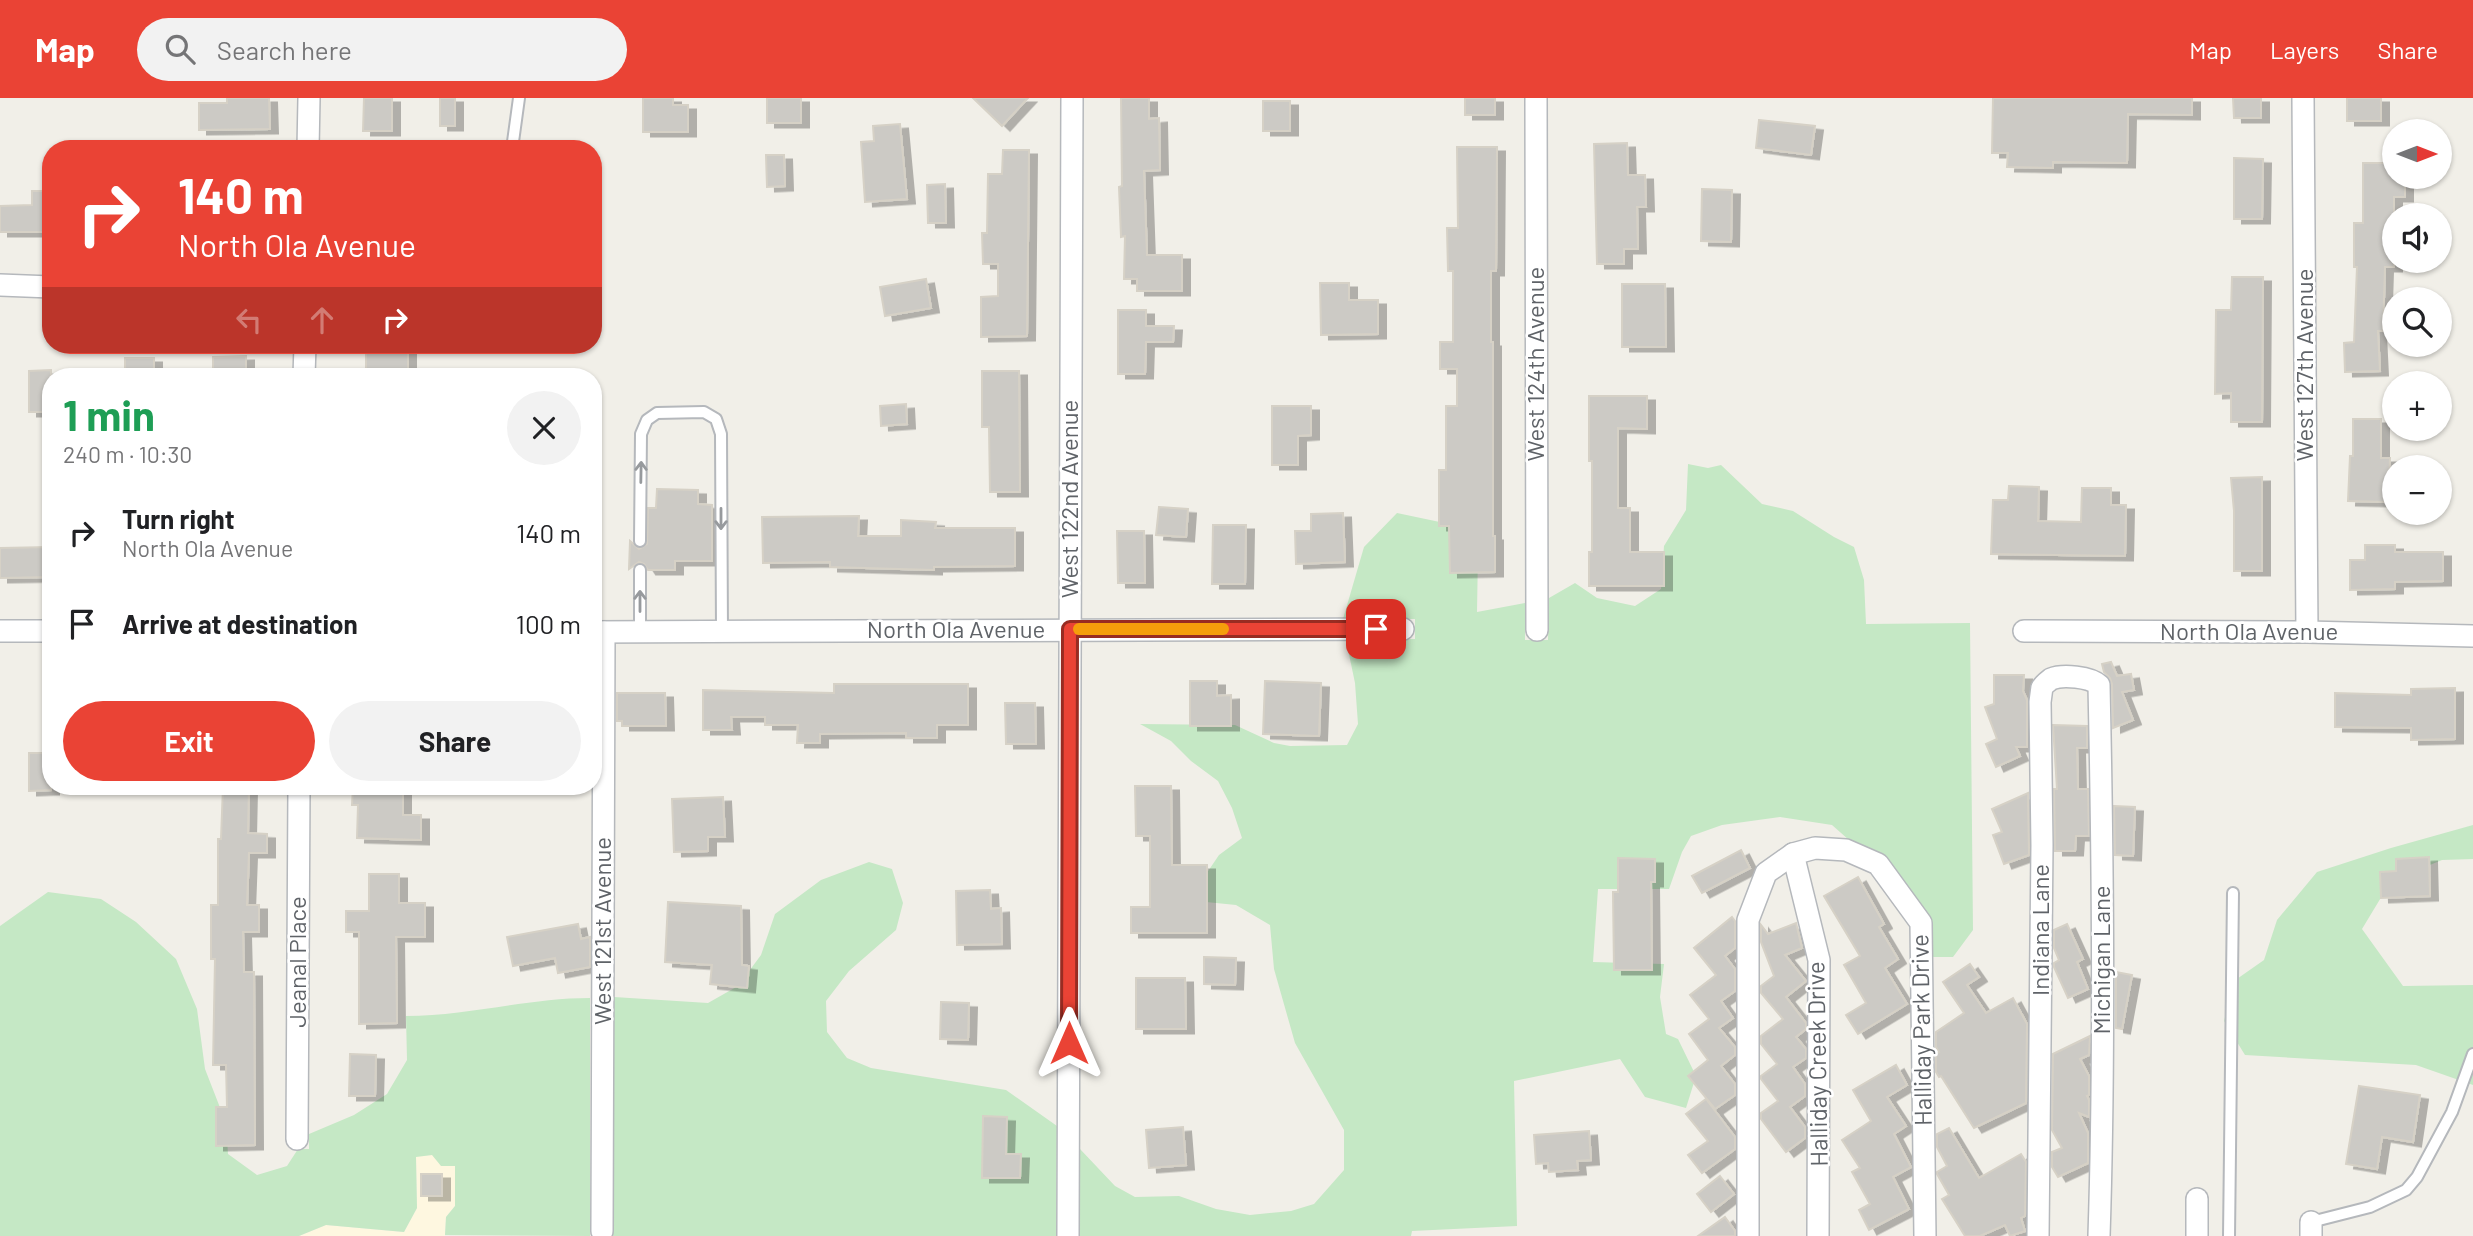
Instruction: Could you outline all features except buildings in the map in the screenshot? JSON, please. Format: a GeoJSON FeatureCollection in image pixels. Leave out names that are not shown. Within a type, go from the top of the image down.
{"type":"FeatureCollection","features":[{"type":"Feature","properties":{"kind":"street"},"geometry":{"type":"LineString","coordinates":[[308,140],[309,98]]}},
{"type":"Feature","properties":{"kind":"street","name":"West 122nd Avenue"},"geometry":{"type":"LineString","coordinates":[[1068,1236],[1072,98]]}},
{"type":"Feature","properties":{"kind":"street","name":"West 124th Avenue"},"geometry":{"type":"LineString","coordinates":[[1536,98],[1537,629]]}},
{"type":"Feature","properties":{"kind":"street","name":"West 127th Avenue"},"geometry":{"type":"LineString","coordinates":[[2303,98],[2306,632]]}},
{"type":"Feature","properties":{"kind":"street"},"geometry":{"type":"LineString","coordinates":[[0,285],[42,286]]}},
{"type":"Feature","properties":{"kind":"street","name":"North Ola Avenue"},"geometry":{"type":"LineString","coordinates":[[602,632],[1403,629]]}},
{"type":"Feature","properties":{"kind":"street"},"geometry":{"type":"LineString","coordinates":[[0,631],[42,631]]}},
{"type":"Feature","properties":{"kind":"street","name":"North Ola Avenue"},"geometry":{"type":"LineString","coordinates":[[2024,631],[2306,632],[2473,636]]}},
{"type":"Feature","properties":{"kind":"street","name":"Indiana Lane"},"geometry":{"type":"LineString","coordinates":[[2038,1236],[2042,687],[2051,679],[2080,677],[2093,680],[2099,685]]}},
{"type":"Feature","properties":{"kind":"street","name":"Michigan Lane"},"geometry":{"type":"LineString","coordinates":[[2099,685],[2103,1117],[2099,1236]]}},
{"type":"Feature","properties":{"kind":"street","name":"Jeanal Place"},"geometry":{"type":"LineString","coordinates":[[297,1139],[299,795]]}},
{"type":"Feature","properties":{"kind":"street","name":"West 121st Avenue"},"geometry":{"type":"LineString","coordinates":[[599,795],[601,1231]]}},
{"type":"Feature","properties":{"kind":"street","name":"Halliday Park Drive"},"geometry":{"type":"LineString","coordinates":[[1748,1236],[1748,920],[1766,873],[1793,854],[1815,848],[1846,850],[1878,864],[1921,923],[1925,1236]]}},
{"type":"Feature","properties":{"kind":"street","name":"Halliday Creek Drive"},"geometry":{"type":"LineString","coordinates":[[1793,854],[1819,960],[1818,1236]]}},
{"type":"Feature","properties":{"kind":"street"},"geometry":{"type":"LineString","coordinates":[[2197,1199],[2197,1236]]}},
{"type":"Feature","properties":{"kind":"lane"},"geometry":{"type":"LineString","coordinates":[[513,140],[519,98]]}},
{"type":"Feature","properties":{"kind":"lane"},"geometry":{"type":"LineString","coordinates":[[640,541],[641,434],[648,420],[657,413],[704,412],[716,419],[721,434],[722,631]]}},
{"type":"Feature","properties":{"kind":"lane"},"geometry":{"type":"LineString","coordinates":[[640,570],[640,632]]}},
{"type":"Feature","properties":{"kind":"lane"},"geometry":{"type":"LineString","coordinates":[[2228,1236],[2233,893]]}},
{"type":"Feature","properties":{"kind":"lane"},"geometry":{"type":"LineString","coordinates":[[2311,1229],[2406,1190],[2417,1177],[2452,1112],[2473,1054]]}},
{"type":"Feature","properties":{"kind":"shaded area"},"geometry":{"type":"Polygon","coordinates":[[[433,1155],[455,1166],[455,1206],[446,1217],[445,1236],[299,1236],[326,1225],[404,1232],[417,1208],[416,1156],[433,1155]]]}},
{"type":"Feature","properties":{"kind":"green space"},"geometry":{"type":"Polygon","coordinates":[[[1688,464],[1708,468],[1721,465],[1762,504],[1793,511],[1854,547],[1864,580],[1866,624],[1970,623],[1973,930],[1953,957],[1933,957],[1931,918],[1887,858],[1849,840],[1832,825],[1780,817],[1722,825],[1691,836],[1682,852],[1669,889],[1598,889],[1593,962],[1664,964],[1660,997],[1666,1034],[1678,1039],[1696,1076],[1686,1108],[1645,1097],[1620,1059],[1514,1081],[1517,1226],[1412,1231],[1411,1236],[1080,1236],[1080,1149],[1115,1186],[1135,1197],[1179,1196],[1216,1209],[1250,1215],[1291,1211],[1314,1204],[1344,1170],[1344,1130],[1295,1043],[1274,969],[1270,925],[1236,905],[1206,902],[1196,889],[1219,855],[1242,838],[1232,808],[1218,781],[1191,761],[1171,741],[1140,724],[1235,725],[1274,743],[1290,746],[1347,745],[1358,724],[1355,683],[1346,640],[1415,639],[1415,619],[1343,619],[1364,547],[1397,513],[1454,525],[1478,552],[1477,612],[1525,603],[1525,640],[1548,640],[1549,598],[1575,583],[1597,598],[1635,606],[1661,589],[1664,546],[1686,510],[1688,464]]]}},
{"type":"Feature","properties":{"kind":"green space"},"geometry":{"type":"Polygon","coordinates":[[[2473,825],[2473,859],[2442,860],[2391,881],[2362,929],[2403,986],[2473,985],[2473,1085],[2416,1065],[2245,1055],[2224,1021],[2234,981],[2264,960],[2277,920],[2317,872],[2473,825]]]}},
{"type":"Feature","properties":{"kind":"green space"},"geometry":{"type":"Polygon","coordinates":[[[869,862],[892,869],[903,903],[896,930],[849,971],[826,1001],[827,1032],[847,1058],[871,1068],[1006,1090],[1057,1126],[1056,1236],[613,1236],[614,997],[708,1003],[738,986],[761,955],[775,914],[821,880],[869,862]]]}},
{"type":"Feature","properties":{"kind":"green space"},"geometry":{"type":"Polygon","coordinates":[[[48,892],[101,899],[136,922],[176,959],[197,1009],[205,1069],[226,1123],[228,1154],[257,1175],[287,1166],[298,1149],[309,1149],[309,1134],[354,1115],[387,1094],[407,1060],[406,1016],[590,998],[590,1236],[445,1235],[446,1217],[455,1206],[455,1166],[441,1166],[432,1155],[416,1157],[417,1208],[404,1232],[326,1225],[299,1236],[0,1236],[0,926],[48,892]]]}},
{"type":"Feature","properties":{"kind":"slow traffic"},"geometry":{"type":"LineString","coordinates":[[1079,629],[1223,629]]}},
{"type":"Feature","properties":{"kind":"route"},"geometry":{"type":"LineString","coordinates":[[1069,1043],[1070,629],[1376,629]]}}]}
